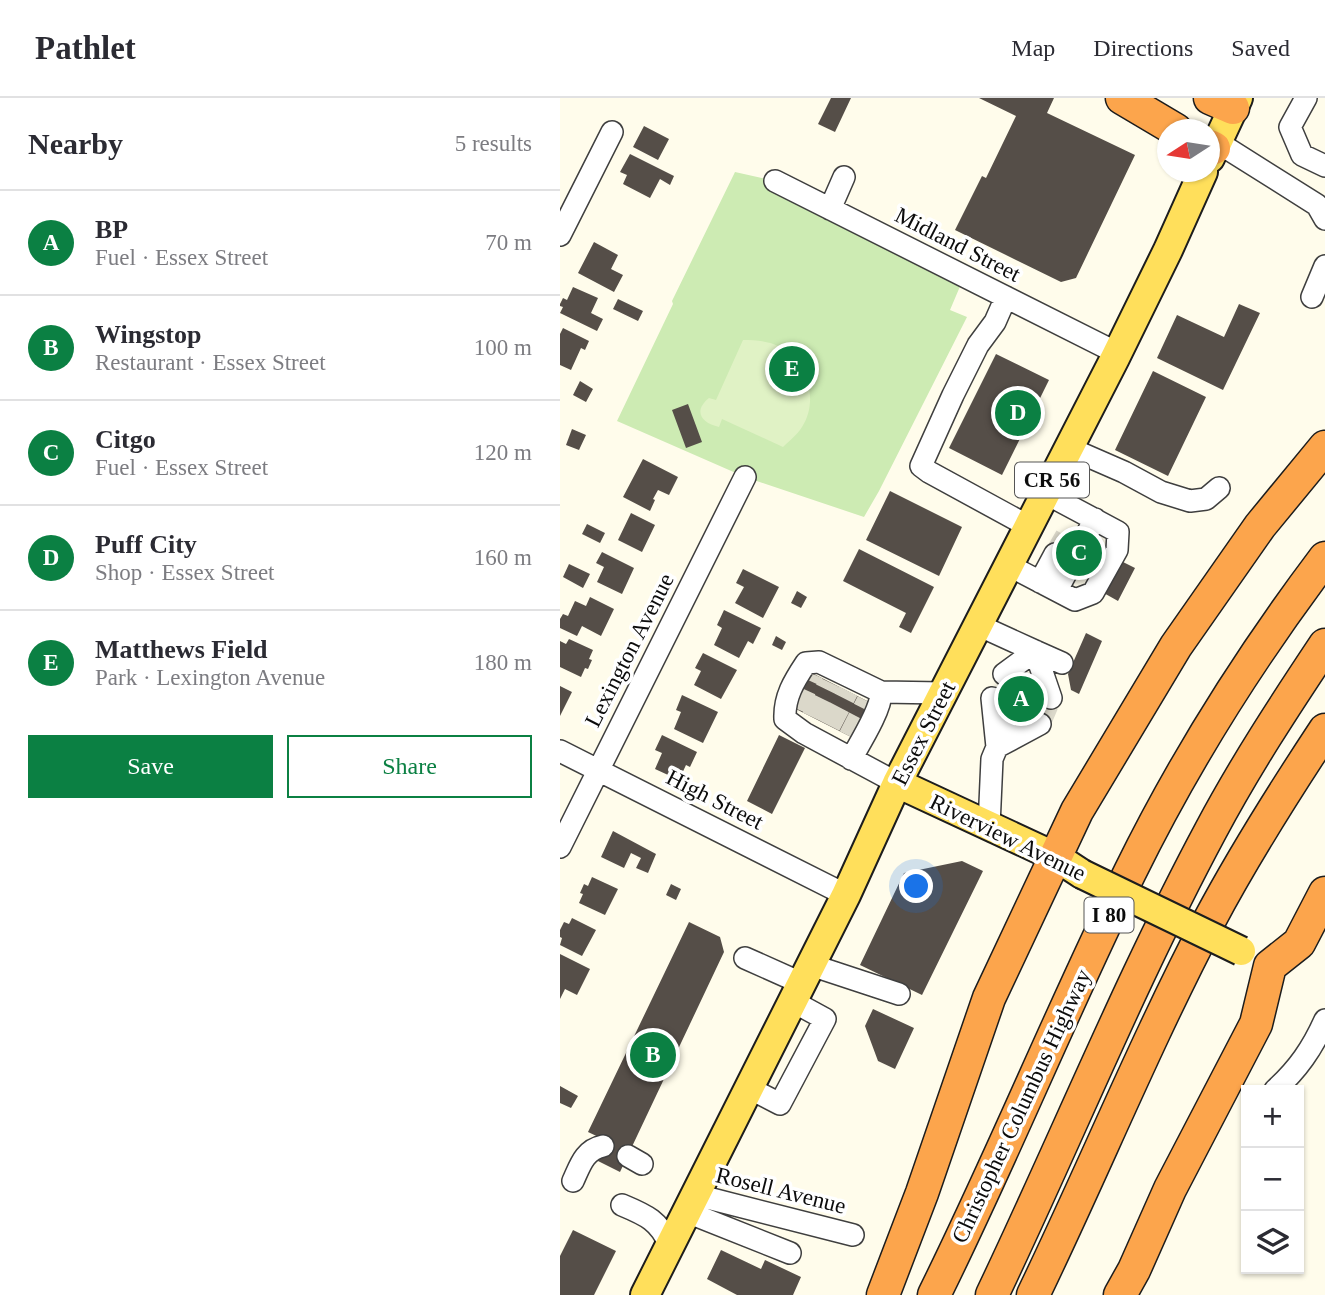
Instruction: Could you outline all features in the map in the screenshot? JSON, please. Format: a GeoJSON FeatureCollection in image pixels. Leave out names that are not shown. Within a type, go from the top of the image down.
{"type":"FeatureCollection","features":[{"type":"Feature","properties":{"kind":"highway"},"geometry":{"type":"LineString","coordinates":[[1122,98],[1157,119]]}},
{"type":"Feature","properties":{"kind":"highway"},"geometry":{"type":"LineString","coordinates":[[883,1295],[922,1193],[989,998],[1077,811],[1176,646],[1260,526],[1325,447]]}},
{"type":"Feature","properties":{"kind":"highway","name":"Christopher Columbus Highway"},"geometry":{"type":"LineString","coordinates":[[934,1295],[1098,938],[1171,794],[1212,723],[1255,657],[1325,558]]}},
{"type":"Feature","properties":{"kind":"highway","name":"I 80"},"geometry":{"type":"LineString","coordinates":[[992,1295],[1200,850],[1248,765],[1325,645]]}},
{"type":"Feature","properties":{"kind":"highway"},"geometry":{"type":"LineString","coordinates":[[1033,1295],[1145,1051],[1210,919],[1278,802],[1325,730]]}},
{"type":"Feature","properties":{"kind":"highway"},"geometry":{"type":"LineString","coordinates":[[1120,1295],[1176,1177],[1255,1024],[1270,966],[1298,943],[1325,893]]}},
{"type":"Feature","properties":{"kind":"main road","name":"Essex Street"},"geometry":{"type":"LineString","coordinates":[[1220,124],[1227,101]]}},
{"type":"Feature","properties":{"kind":"main road","name":"Essex Street"},"geometry":{"type":"LineString","coordinates":[[645,1295],[846,895],[897,783],[1117,354],[1198,182]]}},
{"type":"Feature","properties":{"kind":"main road","name":"Riverview Avenue"},"geometry":{"type":"LineString","coordinates":[[897,783],[1056,857],[1082,874],[1270,966]]}},
{"type":"Feature","properties":{"kind":"street"},"geometry":{"type":"LineString","coordinates":[[1306,98],[1290,127],[1302,155],[1325,166]]}},
{"type":"Feature","properties":{"kind":"street"},"geometry":{"type":"LineString","coordinates":[[560,235],[612,132]]}},
{"type":"Feature","properties":{"kind":"street"},"geometry":{"type":"LineString","coordinates":[[1220,157],[1317,205],[1325,219]]}},
{"type":"Feature","properties":{"kind":"street"},"geometry":{"type":"LineString","coordinates":[[830,209],[844,177]]}},
{"type":"Feature","properties":{"kind":"street","name":"Midland Street"},"geometry":{"type":"LineString","coordinates":[[775,181],[1117,354]]}},
{"type":"Feature","properties":{"kind":"street"},"geometry":{"type":"LineString","coordinates":[[1312,296],[1325,266]]}},
{"type":"Feature","properties":{"kind":"street"},"geometry":{"type":"LineString","coordinates":[[1006,298],[995,322],[978,345],[921,466],[1028,526]]}},
{"type":"Feature","properties":{"kind":"street"},"geometry":{"type":"LineString","coordinates":[[1069,447],[1161,492],[1190,501],[1206,499],[1219,488]]}},
{"type":"Feature","properties":{"kind":"street","name":"Lexington Avenue"},"geometry":{"type":"LineString","coordinates":[[560,847],[745,478]]}},
{"type":"Feature","properties":{"kind":"street"},"geometry":{"type":"LineString","coordinates":[[1008,565],[1057,591],[1093,593],[1117,550],[1118,532],[1090,529],[1045,493]]}},
{"type":"Feature","properties":{"kind":"street"},"geometry":{"type":"LineString","coordinates":[[1057,591],[1072,563],[1057,591]]}},
{"type":"Feature","properties":{"kind":"street"},"geometry":{"type":"LineString","coordinates":[[978,625],[1062,663]]}},
{"type":"Feature","properties":{"kind":"street"},"geometry":{"type":"LineString","coordinates":[[1035,652],[1029,687],[1035,652]]}},
{"type":"Feature","properties":{"kind":"street"},"geometry":{"type":"LineString","coordinates":[[822,733],[879,707],[882,697],[806,663],[784,703],[785,719],[822,733],[897,783]]}},
{"type":"Feature","properties":{"kind":"street"},"geometry":{"type":"LineString","coordinates":[[847,682],[943,693]]}},
{"type":"Feature","properties":{"kind":"street"},"geometry":{"type":"LineString","coordinates":[[989,826],[992,759],[1017,711],[997,747]]}},
{"type":"Feature","properties":{"kind":"street","name":"High Street"},"geometry":{"type":"LineString","coordinates":[[560,751],[846,895]]}},
{"type":"Feature","properties":{"kind":"street"},"geometry":{"type":"LineString","coordinates":[[745,958],[802,983],[899,994]]}},
{"type":"Feature","properties":{"kind":"street"},"geometry":{"type":"LineString","coordinates":[[1280,1085],[1315,1044],[1325,1020]]}},
{"type":"Feature","properties":{"kind":"street"},"geometry":{"type":"LineString","coordinates":[[573,1181],[585,1156],[596,1147],[603,1146]]}},
{"type":"Feature","properties":{"kind":"street"},"geometry":{"type":"LineString","coordinates":[[692,1203],[790,1253]]}},
{"type":"Feature","properties":{"kind":"street","name":"Rosell Avenue"},"geometry":{"type":"LineString","coordinates":[[692,1203],[853,1235]]}},
{"type":"Feature","properties":{"kind":"street"},"geometry":{"type":"LineString","coordinates":[[622,1205],[640,1212],[658,1225],[670,1246]]}},
{"type":"Feature","properties":{"kind":"green space"},"geometry":{"type":"Polygon","coordinates":[[[735,172],[775,181],[964,277],[950,310],[967,317],[864,517],[745,477],[617,421],[735,172]]]}},
{"type":"Feature","properties":{"kind":"green space"},"geometry":{"type":"Polygon","coordinates":[[[743,340],[771,343],[790,353],[808,382],[810,406],[807,417],[800,430],[783,447],[722,419],[719,427],[708,423],[701,416],[704,403],[709,398],[716,400],[743,340]]]}},
{"type":"Feature","properties":{"kind":"building"},"geometry":{"type":"Polygon","coordinates":[[[831,98],[851,98],[835,132],[818,124],[831,98]]]}},
{"type":"Feature","properties":{"kind":"building"},"geometry":{"type":"Polygon","coordinates":[[[979,98],[1054,98],[1047,113],[1135,155],[1076,278],[1061,282],[955,230],[982,176],[986,178],[1016,116],[979,98]]]}},
{"type":"Feature","properties":{"kind":"building"},"geometry":{"type":"Polygon","coordinates":[[[644,126],[669,139],[658,160],[633,147],[644,126]]]}},
{"type":"Feature","properties":{"kind":"building"},"geometry":{"type":"Polygon","coordinates":[[[630,154],[674,176],[670,185],[660,179],[650,198],[623,184],[627,175],[620,172],[630,154]]]}},
{"type":"Feature","properties":{"kind":"building"},"geometry":{"type":"Polygon","coordinates":[[[594,242],[618,255],[611,269],[623,275],[614,292],[578,273],[594,242]]]}},
{"type":"Feature","properties":{"kind":"building"},"geometry":{"type":"Polygon","coordinates":[[[573,287],[598,298],[591,313],[603,319],[597,331],[560,313],[563,298],[567,300],[573,287]]]}},
{"type":"Feature","properties":{"kind":"building"},"geometry":{"type":"Polygon","coordinates":[[[618,299],[643,311],[638,321],[613,309],[618,299]]]}},
{"type":"Feature","properties":{"kind":"building"},"geometry":{"type":"Polygon","coordinates":[[[1239,304],[1260,313],[1223,390],[1157,358],[1177,315],[1224,337],[1239,304]]]}},
{"type":"Feature","properties":{"kind":"building"},"geometry":{"type":"Polygon","coordinates":[[[563,328],[589,341],[585,350],[581,348],[571,370],[560,365],[560,334],[563,328]]]}},
{"type":"Feature","properties":{"kind":"building"},"geometry":{"type":"Polygon","coordinates":[[[996,354],[1049,380],[1002,475],[949,448],[996,354]]]}},
{"type":"Feature","properties":{"kind":"building"},"geometry":{"type":"Polygon","coordinates":[[[1153,371],[1206,397],[1168,476],[1115,450],[1153,371]]]}},
{"type":"Feature","properties":{"kind":"building"},"geometry":{"type":"Polygon","coordinates":[[[580,381],[593,389],[586,402],[573,395],[580,381]]]}},
{"type":"Feature","properties":{"kind":"building"},"geometry":{"type":"Polygon","coordinates":[[[688,404],[702,442],[686,448],[672,410],[688,404]]]}},
{"type":"Feature","properties":{"kind":"building"},"geometry":{"type":"Polygon","coordinates":[[[572,429],[586,435],[579,450],[566,445],[572,429]]]}},
{"type":"Feature","properties":{"kind":"building"},"geometry":{"type":"Polygon","coordinates":[[[643,459],[678,477],[669,495],[658,490],[650,511],[623,497],[643,459]]]}},
{"type":"Feature","properties":{"kind":"building"},"geometry":{"type":"Polygon","coordinates":[[[890,491],[962,527],[939,576],[866,540],[890,491]]]}},
{"type":"Feature","properties":{"kind":"building"},"geometry":{"type":"Polygon","coordinates":[[[631,513],[655,525],[642,552],[618,540],[631,513]]]}},
{"type":"Feature","properties":{"kind":"building"},"geometry":{"type":"Polygon","coordinates":[[[587,524],[605,533],[600,543],[582,534],[587,524]]]}},
{"type":"Feature","properties":{"kind":"building"},"geometry":{"type":"Polygon","coordinates":[[[859,549],[934,587],[911,633],[899,627],[906,613],[843,581],[859,549]]]}},
{"type":"Feature","properties":{"kind":"building"},"geometry":{"type":"Polygon","coordinates":[[[602,552],[634,568],[622,594],[597,582],[604,567],[596,563],[602,552]]]}},
{"type":"Feature","properties":{"kind":"building"},"geometry":{"type":"Polygon","coordinates":[[[1119,560],[1135,568],[1118,601],[1102,592],[1119,560]]]}},
{"type":"Feature","properties":{"kind":"building"},"geometry":{"type":"Polygon","coordinates":[[[569,564],[590,574],[583,588],[563,577],[569,564]]]}},
{"type":"Feature","properties":{"kind":"building"},"geometry":{"type":"Polygon","coordinates":[[[743,569],[779,587],[763,618],[735,603],[744,587],[736,583],[743,569]]]}},
{"type":"Feature","properties":{"kind":"building"},"geometry":{"type":"Polygon","coordinates":[[[797,591],[807,597],[801,608],[791,603],[797,591]]]}},
{"type":"Feature","properties":{"kind":"building"},"geometry":{"type":"Polygon","coordinates":[[[590,597],[614,609],[601,636],[582,626],[577,636],[560,628],[560,619],[563,614],[568,616],[575,601],[586,606],[590,597]]]}},
{"type":"Feature","properties":{"kind":"building"},"geometry":{"type":"Polygon","coordinates":[[[724,610],[761,628],[753,644],[748,641],[739,658],[714,645],[722,628],[717,625],[724,610]]]}},
{"type":"Feature","properties":{"kind":"building"},"geometry":{"type":"Polygon","coordinates":[[[1086,633],[1102,641],[1079,694],[1071,690],[1068,674],[1086,633]]]}},
{"type":"Feature","properties":{"kind":"building"},"geometry":{"type":"Polygon","coordinates":[[[776,636],[786,642],[782,650],[772,645],[776,636]]]}},
{"type":"Feature","properties":{"kind":"building"},"geometry":{"type":"Polygon","coordinates":[[[569,639],[593,650],[588,669],[585,668],[581,677],[560,667],[560,641],[566,644],[569,639]]]}},
{"type":"Feature","properties":{"kind":"building"},"geometry":{"type":"Polygon","coordinates":[[[703,653],[737,670],[721,699],[694,685],[701,671],[695,668],[703,653]]]}},
{"type":"Feature","properties":{"kind":"building"},"geometry":{"type":"Polygon","coordinates":[[[812,673],[873,704],[855,739],[794,708],[812,673]]]}},
{"type":"Feature","properties":{"kind":"building"},"geometry":{"type":"Polygon","coordinates":[[[560,686],[572,692],[560,716],[560,686]]]}},
{"type":"Feature","properties":{"kind":"building"},"geometry":{"type":"Polygon","coordinates":[[[682,695],[718,712],[703,743],[674,729],[681,712],[676,710],[682,695]]]}},
{"type":"Feature","properties":{"kind":"building"},"geometry":{"type":"Polygon","coordinates":[[[662,735],[697,752],[690,767],[686,765],[679,780],[655,769],[662,753],[655,750],[662,735]]]}},
{"type":"Feature","properties":{"kind":"building"},"geometry":{"type":"Polygon","coordinates":[[[779,735],[805,748],[772,814],[747,801],[779,735]]]}},
{"type":"Feature","properties":{"kind":"building"},"geometry":{"type":"Polygon","coordinates":[[[613,831],[656,854],[648,873],[636,868],[641,858],[631,853],[624,868],[601,857],[613,831]]]}},
{"type":"Feature","properties":{"kind":"building"},"geometry":{"type":"Polygon","coordinates":[[[962,861],[983,871],[922,995],[860,965],[904,873],[962,861]]]}},
{"type":"Feature","properties":{"kind":"building"},"geometry":{"type":"Polygon","coordinates":[[[592,877],[618,889],[605,915],[579,903],[584,884],[588,886],[592,877]]]}},
{"type":"Feature","properties":{"kind":"building"},"geometry":{"type":"Polygon","coordinates":[[[671,884],[681,889],[676,900],[666,895],[671,884]]]}},
{"type":"Feature","properties":{"kind":"building"},"geometry":{"type":"Polygon","coordinates":[[[572,918],[596,930],[582,956],[560,945],[560,930],[564,922],[569,924],[572,918]]]}},
{"type":"Feature","properties":{"kind":"building"},"geometry":{"type":"Polygon","coordinates":[[[689,922],[720,937],[724,952],[620,1172],[596,1160],[605,1140],[588,1132],[689,922]]]}},
{"type":"Feature","properties":{"kind":"building"},"geometry":{"type":"Polygon","coordinates":[[[560,954],[590,969],[577,995],[565,989],[560,999],[560,954]]]}},
{"type":"Feature","properties":{"kind":"building"},"geometry":{"type":"Polygon","coordinates":[[[873,1009],[914,1028],[895,1069],[878,1061],[865,1026],[873,1009]]]}},
{"type":"Feature","properties":{"kind":"building"},"geometry":{"type":"Polygon","coordinates":[[[560,1086],[578,1096],[571,1108],[560,1103],[560,1086]]]}},
{"type":"Feature","properties":{"kind":"building"},"geometry":{"type":"Polygon","coordinates":[[[573,1230],[616,1251],[594,1295],[560,1295],[560,1256],[573,1230]]]}},
{"type":"Feature","properties":{"kind":"building"},"geometry":{"type":"Polygon","coordinates":[[[721,1250],[761,1269],[765,1260],[801,1277],[793,1295],[737,1295],[707,1279],[721,1250]]]}},
{"type":"Feature","properties":{"kind":"tunnel"},"geometry":{"type":"LineString","coordinates":[[1055,554],[1069,530]]}},
{"type":"Feature","properties":{"kind":"tunnel"},"geometry":{"type":"LineString","coordinates":[[1090,572],[1102,548]]}},
{"type":"Feature","properties":{"kind":"tunnel"},"geometry":{"type":"LineString","coordinates":[[797,709],[813,674]]}},
{"type":"Feature","properties":{"kind":"tunnel"},"geometry":{"type":"LineString","coordinates":[[812,717],[829,682]]}},
{"type":"Feature","properties":{"kind":"tunnel"},"geometry":{"type":"LineString","coordinates":[[1010,707],[1021,684]]}},
{"type":"Feature","properties":{"kind":"tunnel"},"geometry":{"type":"LineString","coordinates":[[830,726],[848,691]]}},
{"type":"Feature","properties":{"kind":"tunnel"},"geometry":{"type":"LineString","coordinates":[[1027,717],[1039,692]]}},
{"type":"Feature","properties":{"kind":"tunnel"},"geometry":{"type":"LineString","coordinates":[[1040,724],[1051,698]]}},
{"type":"Feature","properties":{"kind":"tunnel"},"geometry":{"type":"LineString","coordinates":[[849,736],[867,701]]}},
{"type":"Feature","properties":{"kind":"place","name":"Matthews Field"},"geometry":{"type":"Point","coordinates":[792,369]}},
{"type":"Feature","properties":{"kind":"place","name":"Puff City"},"geometry":{"type":"Point","coordinates":[1018,413]}},
{"type":"Feature","properties":{"kind":"place","name":"Citgo"},"geometry":{"type":"Point","coordinates":[1079,553]}},
{"type":"Feature","properties":{"kind":"place","name":"BP"},"geometry":{"type":"Point","coordinates":[1021,699]}},
{"type":"Feature","properties":{"kind":"place","name":"Wingstop"},"geometry":{"type":"Point","coordinates":[653,1055]}}]}
